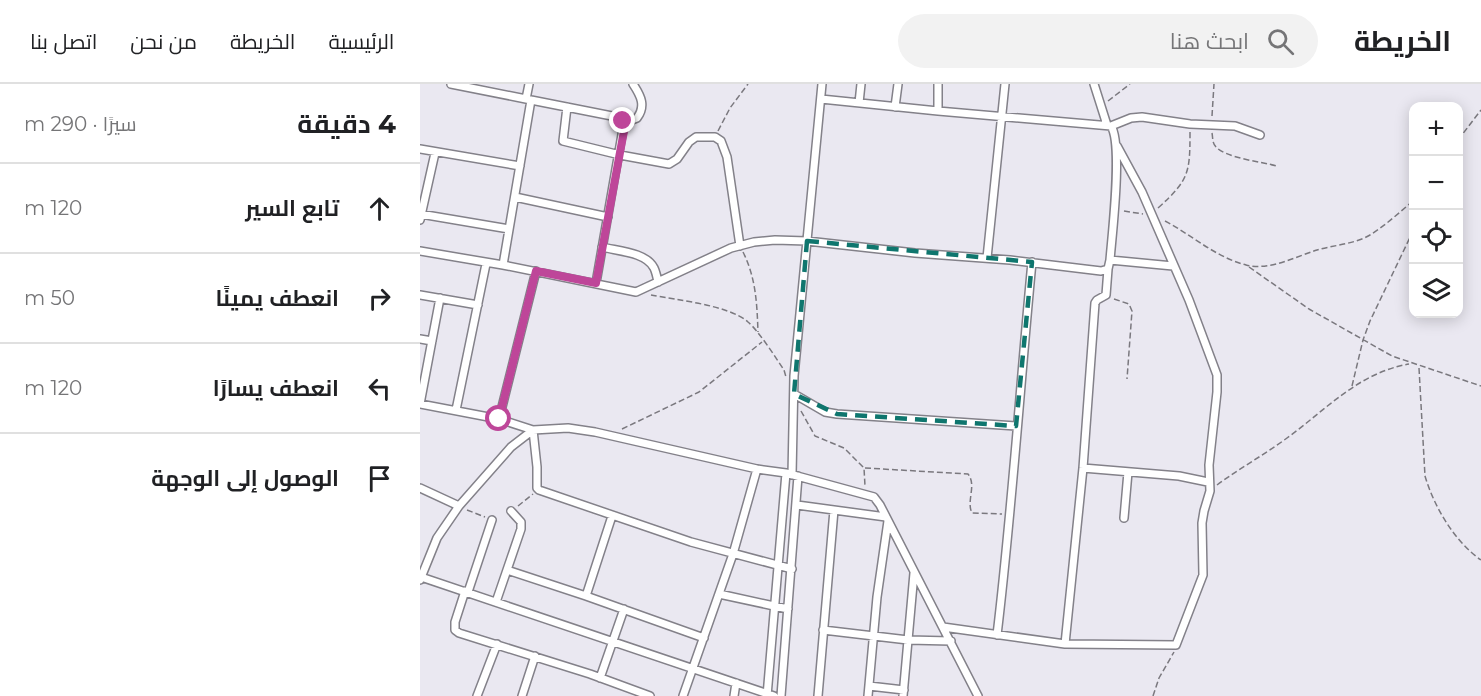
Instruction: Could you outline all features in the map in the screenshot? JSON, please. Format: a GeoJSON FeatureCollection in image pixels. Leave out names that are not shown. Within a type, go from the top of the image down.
{"type":"FeatureCollection","features":[{"type":"Feature","properties":{"kind":"street"},"geometry":{"type":"LineString","coordinates":[[451,84],[617,117],[624,123]]}},
{"type":"Feature","properties":{"kind":"street"},"geometry":{"type":"LineString","coordinates":[[503,265],[520,166],[530,84]]}},
{"type":"Feature","properties":{"kind":"street"},"geometry":{"type":"LineString","coordinates":[[624,123],[637,118],[643,108],[640,96],[633,84]]}},
{"type":"Feature","properties":{"kind":"street"},"geometry":{"type":"LineString","coordinates":[[533,430],[511,447],[459,506],[437,538],[421,578],[770,695],[778,566],[792,475],[794,394],[822,84]]}},
{"type":"Feature","properties":{"kind":"street"},"geometry":{"type":"LineString","coordinates":[[859,103],[861,84]]}},
{"type":"Feature","properties":{"kind":"street"},"geometry":{"type":"LineString","coordinates":[[895,107],[898,84]]}},
{"type":"Feature","properties":{"kind":"street"},"geometry":{"type":"LineString","coordinates":[[938,84],[938,111]]}},
{"type":"Feature","properties":{"kind":"street"},"geometry":{"type":"LineString","coordinates":[[987,258],[1005,84]]}},
{"type":"Feature","properties":{"kind":"street"},"geometry":{"type":"LineString","coordinates":[[1065,644],[1083,468],[1095,303],[1105,297],[1114,209],[1115,134],[1109,126],[1094,84]]}},
{"type":"Feature","properties":{"kind":"street"},"geometry":{"type":"LineString","coordinates":[[821,99],[1109,126],[1131,118],[1142,117],[1190,124],[1235,126],[1260,135]]}},
{"type":"Feature","properties":{"kind":"street"},"geometry":{"type":"LineString","coordinates":[[567,107],[563,141],[620,155],[669,164],[677,159],[689,142],[696,137],[715,137],[721,141],[727,156],[740,246]]}},
{"type":"Feature","properties":{"kind":"street"},"geometry":{"type":"LineString","coordinates":[[596,283],[624,123]]}},
{"type":"Feature","properties":{"kind":"street"},"geometry":{"type":"LineString","coordinates":[[943,627],[1065,644],[1176,645],[1203,574],[1202,524],[1203,511],[1210,491],[1208,482],[1210,447],[1217,375],[1189,300],[1142,192],[1116,144]]}},
{"type":"Feature","properties":{"kind":"street"},"geometry":{"type":"LineString","coordinates":[[420,149],[520,166]]}},
{"type":"Feature","properties":{"kind":"street"},"geometry":{"type":"LineString","coordinates":[[435,153],[420,216],[509,229]]}},
{"type":"Feature","properties":{"kind":"street"},"geometry":{"type":"LineString","coordinates":[[420,181],[428,183]]}},
{"type":"Feature","properties":{"kind":"street"},"geometry":{"type":"LineString","coordinates":[[514,197],[608,217]]}},
{"type":"Feature","properties":{"kind":"street"},"geometry":{"type":"LineString","coordinates":[[420,251],[536,271],[636,292],[690,266],[754,242],[807,241],[915,253],[1032,262],[1101,271],[1108,269]]}},
{"type":"Feature","properties":{"kind":"street"},"geometry":{"type":"LineString","coordinates":[[602,247],[649,261],[654,267],[658,282]]}},
{"type":"Feature","properties":{"kind":"street"},"geometry":{"type":"LineString","coordinates":[[1110,260],[1173,266]]}},
{"type":"Feature","properties":{"kind":"street"},"geometry":{"type":"LineString","coordinates":[[997,635],[1032,262]]}},
{"type":"Feature","properties":{"kind":"street"},"geometry":{"type":"LineString","coordinates":[[456,410],[486,264]]}},
{"type":"Feature","properties":{"kind":"street"},"geometry":{"type":"LineString","coordinates":[[499,419],[536,271]]}},
{"type":"Feature","properties":{"kind":"street"},"geometry":{"type":"LineString","coordinates":[[420,295],[478,305]]}},
{"type":"Feature","properties":{"kind":"street"},"geometry":{"type":"LineString","coordinates":[[440,298],[420,404],[499,419],[533,430],[568,428],[614,437],[792,475],[874,496],[978,696]]}},
{"type":"Feature","properties":{"kind":"street"},"geometry":{"type":"LineString","coordinates":[[420,339],[432,341]]}},
{"type":"Feature","properties":{"kind":"street"},"geometry":{"type":"LineString","coordinates":[[794,394],[818,409],[837,414],[1016,426]]}},
{"type":"Feature","properties":{"kind":"street"},"geometry":{"type":"LineString","coordinates":[[533,430],[539,490],[691,542],[792,569]]}},
{"type":"Feature","properties":{"kind":"street"},"geometry":{"type":"LineString","coordinates":[[1083,468],[1179,476],[1208,482]]}},
{"type":"Feature","properties":{"kind":"street"},"geometry":{"type":"LineString","coordinates":[[683,696],[733,554],[757,469]]}},
{"type":"Feature","properties":{"kind":"street"},"geometry":{"type":"LineString","coordinates":[[1124,518],[1128,472]]}},
{"type":"Feature","properties":{"kind":"street"},"geometry":{"type":"LineString","coordinates":[[781,696],[797,505],[792,475]]}},
{"type":"Feature","properties":{"kind":"street"},"geometry":{"type":"LineString","coordinates":[[420,488],[459,506]]}},
{"type":"Feature","properties":{"kind":"street"},"geometry":{"type":"LineString","coordinates":[[797,505],[887,519]]}},
{"type":"Feature","properties":{"kind":"street"},"geometry":{"type":"LineString","coordinates":[[818,696],[834,510]]}},
{"type":"Feature","properties":{"kind":"street"},"geometry":{"type":"LineString","coordinates":[[496,602],[522,525],[511,511]]}},
{"type":"Feature","properties":{"kind":"street"},"geometry":{"type":"LineString","coordinates":[[586,596],[612,516]]}},
{"type":"Feature","properties":{"kind":"street"},"geometry":{"type":"LineString","coordinates":[[868,696],[887,519]]}},
{"type":"Feature","properties":{"kind":"street"},"geometry":{"type":"LineString","coordinates":[[492,520],[455,622],[455,630],[650,696]]}},
{"type":"Feature","properties":{"kind":"street"},"geometry":{"type":"LineString","coordinates":[[507,570],[704,638]]}},
{"type":"Feature","properties":{"kind":"street"},"geometry":{"type":"LineString","coordinates":[[869,686],[903,693],[914,573]]}},
{"type":"Feature","properties":{"kind":"street"},"geometry":{"type":"LineString","coordinates":[[719,594],[788,609]]}},
{"type":"Feature","properties":{"kind":"street"},"geometry":{"type":"LineString","coordinates":[[600,678],[624,609]]}},
{"type":"Feature","properties":{"kind":"street"},"geometry":{"type":"LineString","coordinates":[[823,630],[908,640],[951,641]]}},
{"type":"Feature","properties":{"kind":"street"},"geometry":{"type":"LineString","coordinates":[[477,696],[497,644]]}},
{"type":"Feature","properties":{"kind":"street"},"geometry":{"type":"LineString","coordinates":[[522,696],[535,656]]}},
{"type":"Feature","properties":{"kind":"street"},"geometry":{"type":"LineString","coordinates":[[734,696],[736,683]]}},
{"type":"Feature","properties":{"kind":"path"},"geometry":{"type":"LineString","coordinates":[[715,137],[730,108],[748,84]]}},
{"type":"Feature","properties":{"kind":"path"},"geometry":{"type":"LineString","coordinates":[[1102,105],[1130,84]]}},
{"type":"Feature","properties":{"kind":"path"},"geometry":{"type":"LineString","coordinates":[[1214,84],[1212,125],[1214,144],[1219,149],[1247,159],[1277,166]]}},
{"type":"Feature","properties":{"kind":"path"},"geometry":{"type":"LineString","coordinates":[[1463,133],[1481,110]]}},
{"type":"Feature","properties":{"kind":"path"},"geometry":{"type":"LineString","coordinates":[[1151,216],[1178,189],[1189,170],[1190,124]]}},
{"type":"Feature","properties":{"kind":"path"},"geometry":{"type":"LineString","coordinates":[[1248,266],[1265,266],[1287,261],[1369,236],[1409,204]]}},
{"type":"Feature","properties":{"kind":"path"},"geometry":{"type":"LineString","coordinates":[[1114,209],[1165,221],[1221,255],[1248,266],[1309,309],[1363,340],[1410,364],[1481,386]]}},
{"type":"Feature","properties":{"kind":"path"},"geometry":{"type":"LineString","coordinates":[[1351,387],[1363,340],[1409,238]]}},
{"type":"Feature","properties":{"kind":"path"},"geometry":{"type":"LineString","coordinates":[[740,246],[749,264],[754,284],[758,334]]}},
{"type":"Feature","properties":{"kind":"path"},"geometry":{"type":"LineString","coordinates":[[636,292],[739,315],[749,322],[784,370],[786,377]]}},
{"type":"Feature","properties":{"kind":"path"},"geometry":{"type":"LineString","coordinates":[[1105,297],[1125,302],[1131,307],[1127,379]]}},
{"type":"Feature","properties":{"kind":"path"},"geometry":{"type":"LineString","coordinates":[[614,437],[625,427],[699,392],[762,341]]}},
{"type":"Feature","properties":{"kind":"path"},"geometry":{"type":"LineString","coordinates":[[1210,491],[1289,437],[1351,387],[1387,369],[1410,364]]}},
{"type":"Feature","properties":{"kind":"path"},"geometry":{"type":"LineString","coordinates":[[1419,367],[1428,488],[1454,534],[1471,554],[1481,560]]}},
{"type":"Feature","properties":{"kind":"path"},"geometry":{"type":"LineString","coordinates":[[799,407],[815,436],[844,448],[864,468],[866,493]]}},
{"type":"Feature","properties":{"kind":"path"},"geometry":{"type":"LineString","coordinates":[[864,468],[968,474],[972,480],[970,509],[972,513],[1010,514]]}},
{"type":"Feature","properties":{"kind":"path"},"geometry":{"type":"LineString","coordinates":[[511,511],[539,490]]}},
{"type":"Feature","properties":{"kind":"path"},"geometry":{"type":"LineString","coordinates":[[459,506],[492,520]]}},
{"type":"Feature","properties":{"kind":"path"},"geometry":{"type":"LineString","coordinates":[[1153,696],[1159,678],[1176,645]]}},
{"type":"Feature","properties":{"kind":"highlighted area"},"geometry":{"type":"Polygon","coordinates":[[[807,241],[1032,262],[1016,426],[837,414],[794,394],[807,241]]]}},
{"type":"Feature","properties":{"kind":"route"},"geometry":{"type":"LineString","coordinates":[[499,419],[536,271],[596,283],[625,126],[623,121]]}}]}
